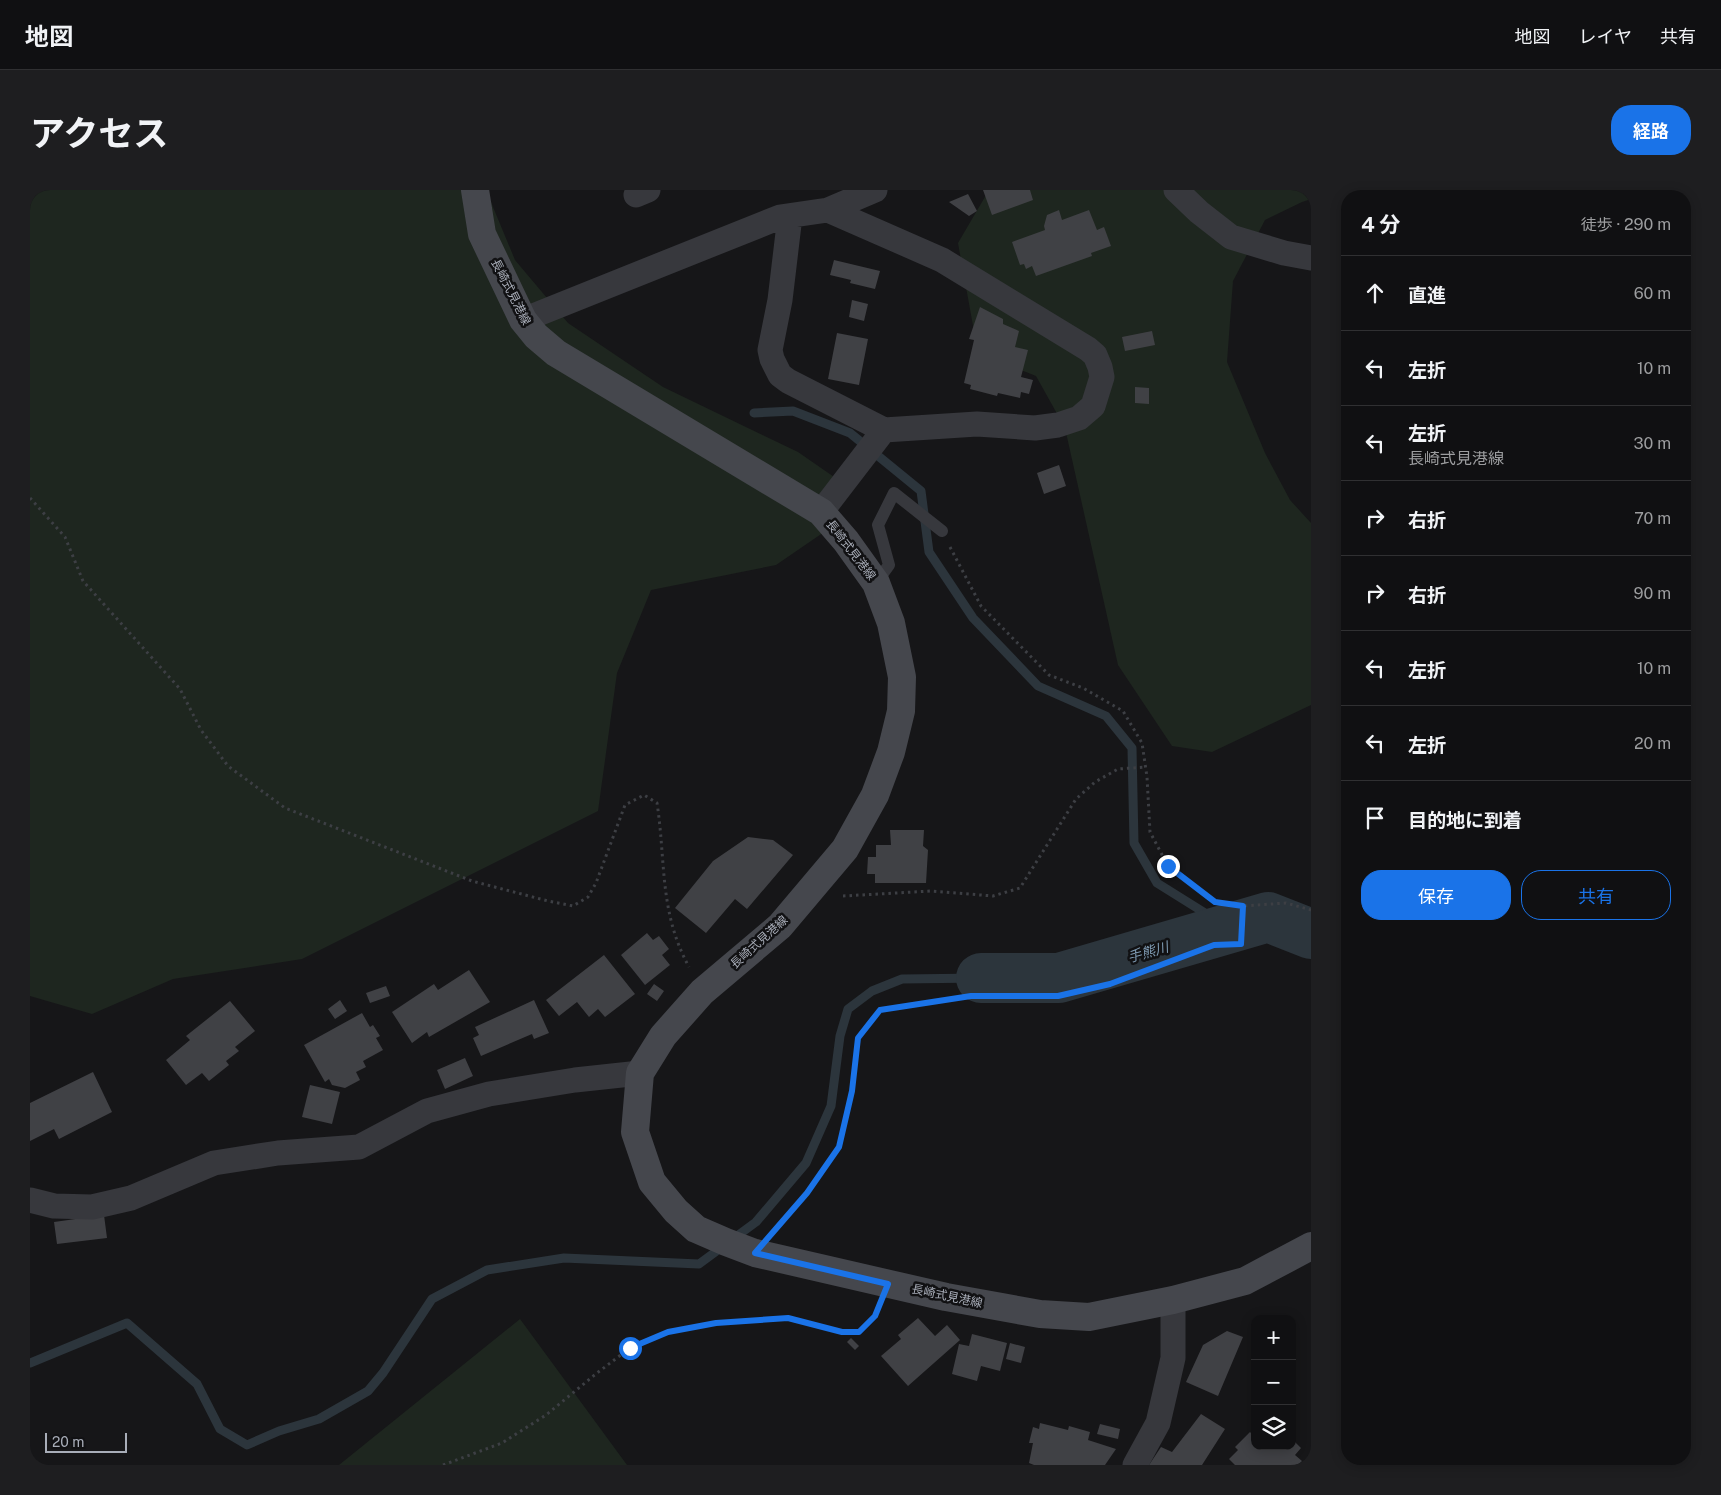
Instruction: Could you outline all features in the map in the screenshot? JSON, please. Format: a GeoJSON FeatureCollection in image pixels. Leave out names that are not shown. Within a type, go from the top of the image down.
{"type":"FeatureCollection","features":[{"type":"Feature","properties":{"kind":"main road","name":"長崎式見港線"},"geometry":{"type":"LineString","coordinates":[[475,190],[482,234],[523,320],[536,336],[556,353],[821,512],[846,541],[876,584],[891,623],[902,677],[901,711],[891,752],[875,795],[845,850],[780,926],[702,992],[663,1036],[640,1073],[635,1132],[652,1182],[676,1210],[696,1228],[755,1253],[946,1297],[1060,1316],[1089,1317],[1173,1300],[1245,1281],[1311,1246]]}},
{"type":"Feature","properties":{"kind":"street"},"geometry":{"type":"LineString","coordinates":[[523,320],[780,217],[828,210],[875,190]]}},
{"type":"Feature","properties":{"kind":"street"},"geometry":{"type":"LineString","coordinates":[[1176,190],[1231,238],[1284,253],[1311,258]]}},
{"type":"Feature","properties":{"kind":"street"},"geometry":{"type":"LineString","coordinates":[[790,216],[780,300],[770,350],[780,375],[788,381],[882,432],[976,424],[1035,428],[1058,425],[1079,418],[1093,406],[1102,377],[1095,355],[1088,349],[942,260],[828,210]]}},
{"type":"Feature","properties":{"kind":"street"},"geometry":{"type":"LineString","coordinates":[[821,512],[882,432]]}},
{"type":"Feature","properties":{"kind":"street"},"geometry":{"type":"LineString","coordinates":[[30,1200],[54,1206],[92,1207],[131,1198],[214,1163],[278,1153],[359,1147],[427,1111],[489,1094],[575,1080],[640,1073]]}},
{"type":"Feature","properties":{"kind":"street"},"geometry":{"type":"LineString","coordinates":[[1135,1465],[1158,1423],[1173,1358],[1173,1300]]}},
{"type":"Feature","properties":{"kind":"lane"},"geometry":{"type":"LineString","coordinates":[[876,584],[889,565],[878,525],[894,493],[942,532]]}},
{"type":"Feature","properties":{"kind":"path"},"geometry":{"type":"LineString","coordinates":[[30,498],[65,537],[84,581],[180,689],[202,730],[228,766],[285,808],[472,881],[573,906],[588,897],[596,883],[625,805],[644,795],[657,803],[662,833],[662,867],[668,910],[681,952],[702,992]]}},
{"type":"Feature","properties":{"kind":"path"},"geometry":{"type":"LineString","coordinates":[[942,532],[981,606],[1049,675],[1084,688],[1123,711],[1142,743],[1150,832],[1168,866],[1215,902],[1243,906],[1286,903],[1311,910]]}},
{"type":"Feature","properties":{"kind":"path"},"geometry":{"type":"LineString","coordinates":[[836,902],[844,895],[931,891],[993,896],[1020,888],[1076,799],[1095,782],[1118,769],[1145,767]]}},
{"type":"Feature","properties":{"kind":"path"},"geometry":{"type":"LineString","coordinates":[[755,1253],[807,1193],[839,1147],[852,1091],[858,1038],[880,1010],[971,996],[1058,996],[1110,984],[1214,945],[1241,944],[1243,906]]}},
{"type":"Feature","properties":{"kind":"path"},"geometry":{"type":"LineString","coordinates":[[443,1465],[502,1443],[546,1415],[630,1348],[668,1332],[716,1323],[788,1318],[842,1332],[859,1332],[875,1316],[888,1284]]}},
{"type":"Feature","properties":{"kind":"shaded area"},"geometry":{"type":"Polygon","coordinates":[[[30,190],[486,190],[515,260],[568,323],[663,387],[798,452],[837,479],[830,528],[776,565],[651,590],[617,673],[598,811],[302,959],[173,979],[92,1014],[30,996],[30,190]]]}},
{"type":"Feature","properties":{"kind":"shaded area"},"geometry":{"type":"Polygon","coordinates":[[[989,190],[1311,190],[1311,199],[1265,220],[1233,281],[1227,362],[1265,453],[1290,500],[1311,523],[1311,705],[1212,752],[1172,746],[1118,665],[1065,428],[1036,376],[978,353],[958,243],[989,190]]]}},
{"type":"Feature","properties":{"kind":"shaded area"},"geometry":{"type":"Polygon","coordinates":[[[520,1319],[627,1465],[339,1465],[520,1319]]]}},
{"type":"Feature","properties":{"kind":"building"},"geometry":{"type":"Polygon","coordinates":[[[983,190],[1030,190],[1033,200],[992,215],[983,190]]]}},
{"type":"Feature","properties":{"kind":"building"},"geometry":{"type":"Polygon","coordinates":[[[968,194],[977,211],[969,216],[949,202],[968,194]]]}},
{"type":"Feature","properties":{"kind":"building"},"geometry":{"type":"Polygon","coordinates":[[[1059,210],[1062,220],[1089,210],[1097,230],[1104,227],[1111,246],[1091,253],[1092,256],[1036,276],[1032,266],[1026,269],[1024,264],[1020,265],[1012,242],[1045,230],[1044,226],[1047,215],[1059,210]]]}},
{"type":"Feature","properties":{"kind":"building"},"geometry":{"type":"Polygon","coordinates":[[[834,260],[880,271],[875,289],[850,283],[851,280],[830,275],[834,260]]]}},
{"type":"Feature","properties":{"kind":"building"},"geometry":{"type":"Polygon","coordinates":[[[852,300],[868,304],[864,321],[849,317],[852,300]]]}},
{"type":"Feature","properties":{"kind":"building"},"geometry":{"type":"Polygon","coordinates":[[[980,307],[1003,319],[1003,324],[1019,331],[1015,347],[1028,350],[1021,377],[1033,380],[1029,394],[1021,392],[1020,398],[998,393],[997,396],[970,389],[971,385],[964,383],[974,340],[969,339],[980,307]]]}},
{"type":"Feature","properties":{"kind":"building"},"geometry":{"type":"Polygon","coordinates":[[[1152,331],[1155,345],[1125,351],[1122,337],[1152,331]]]}},
{"type":"Feature","properties":{"kind":"building"},"geometry":{"type":"Polygon","coordinates":[[[837,333],[868,339],[859,385],[828,379],[837,333]]]}},
{"type":"Feature","properties":{"kind":"building"},"geometry":{"type":"Polygon","coordinates":[[[1135,387],[1149,388],[1149,404],[1135,403],[1135,387]]]}},
{"type":"Feature","properties":{"kind":"building"},"geometry":{"type":"Polygon","coordinates":[[[1059,465],[1066,486],[1044,494],[1037,473],[1059,465]]]}},
{"type":"Feature","properties":{"kind":"building"},"geometry":{"type":"Polygon","coordinates":[[[890,830],[924,830],[923,846],[928,850],[926,883],[875,883],[875,874],[867,874],[868,857],[876,857],[876,845],[891,845],[890,830]]]}},
{"type":"Feature","properties":{"kind":"building"},"geometry":{"type":"Polygon","coordinates":[[[748,837],[773,840],[793,855],[747,909],[735,899],[706,933],[675,908],[713,861],[748,837]]]}},
{"type":"Feature","properties":{"kind":"building"},"geometry":{"type":"Polygon","coordinates":[[[647,933],[653,940],[659,936],[669,949],[662,955],[670,965],[645,985],[621,955],[647,933]]]}},
{"type":"Feature","properties":{"kind":"building"},"geometry":{"type":"Polygon","coordinates":[[[604,955],[635,994],[605,1017],[598,1009],[589,1017],[577,1002],[559,1016],[546,1000],[604,955]]]}},
{"type":"Feature","properties":{"kind":"building"},"geometry":{"type":"Polygon","coordinates":[[[469,970],[490,1002],[429,1037],[427,1032],[412,1043],[392,1012],[434,984],[438,990],[469,970]]]}},
{"type":"Feature","properties":{"kind":"building"},"geometry":{"type":"Polygon","coordinates":[[[654,984],[664,991],[657,1001],[647,994],[654,984]]]}},
{"type":"Feature","properties":{"kind":"building"},"geometry":{"type":"Polygon","coordinates":[[[386,986],[390,996],[370,1003],[366,993],[386,986]]]}},
{"type":"Feature","properties":{"kind":"building"},"geometry":{"type":"Polygon","coordinates":[[[340,1000],[347,1011],[335,1019],[328,1009],[340,1000]]]}},
{"type":"Feature","properties":{"kind":"building"},"geometry":{"type":"Polygon","coordinates":[[[534,1000],[549,1033],[534,1039],[532,1034],[481,1056],[473,1038],[479,1035],[475,1027],[534,1000]]]}},
{"type":"Feature","properties":{"kind":"building"},"geometry":{"type":"Polygon","coordinates":[[[230,1001],[255,1031],[235,1047],[239,1051],[226,1061],[229,1065],[209,1081],[202,1073],[186,1085],[166,1060],[190,1040],[186,1036],[230,1001]]]}},
{"type":"Feature","properties":{"kind":"building"},"geometry":{"type":"Polygon","coordinates":[[[362,1013],[370,1027],[373,1025],[380,1036],[376,1038],[383,1050],[363,1061],[366,1067],[356,1072],[360,1080],[345,1088],[332,1085],[329,1079],[325,1082],[304,1045],[362,1013]]]}},
{"type":"Feature","properties":{"kind":"building"},"geometry":{"type":"Polygon","coordinates":[[[465,1058],[473,1076],[445,1089],[437,1070],[465,1058]]]}},
{"type":"Feature","properties":{"kind":"building"},"geometry":{"type":"Polygon","coordinates":[[[93,1072],[112,1112],[59,1139],[54,1129],[30,1141],[30,1103],[93,1072]]]}},
{"type":"Feature","properties":{"kind":"building"},"geometry":{"type":"Polygon","coordinates":[[[310,1085],[340,1092],[332,1124],[302,1117],[310,1085]]]}},
{"type":"Feature","properties":{"kind":"building"},"geometry":{"type":"Polygon","coordinates":[[[104,1215],[107,1238],[57,1244],[54,1222],[104,1215]]]}},
{"type":"Feature","properties":{"kind":"building"},"geometry":{"type":"Polygon","coordinates":[[[918,1318],[935,1336],[947,1325],[960,1340],[908,1386],[881,1356],[901,1339],[898,1335],[918,1318]]]}},
{"type":"Feature","properties":{"kind":"building"},"geometry":{"type":"Polygon","coordinates":[[[1227,1331],[1243,1337],[1218,1396],[1186,1382],[1203,1345],[1227,1331]]]}},
{"type":"Feature","properties":{"kind":"building"},"geometry":{"type":"Polygon","coordinates":[[[972,1334],[1007,1343],[1000,1371],[981,1366],[977,1381],[952,1374],[959,1344],[969,1346],[972,1334]]]}},
{"type":"Feature","properties":{"kind":"building"},"geometry":{"type":"Polygon","coordinates":[[[851,1338],[859,1346],[855,1350],[847,1342],[851,1338]]]}},
{"type":"Feature","properties":{"kind":"building"},"geometry":{"type":"Polygon","coordinates":[[[1010,1343],[1025,1347],[1021,1363],[1006,1359],[1010,1343]]]}},
{"type":"Feature","properties":{"kind":"building"},"geometry":{"type":"Polygon","coordinates":[[[1201,1414],[1225,1429],[1202,1465],[1149,1465],[1161,1447],[1172,1452],[1201,1414]]]}},
{"type":"Feature","properties":{"kind":"building"},"geometry":{"type":"Polygon","coordinates":[[[1040,1423],[1068,1430],[1069,1426],[1090,1432],[1088,1440],[1116,1449],[1105,1465],[1034,1465],[1029,1463],[1033,1443],[1029,1443],[1033,1427],[1039,1429],[1040,1423]]]}},
{"type":"Feature","properties":{"kind":"building"},"geometry":{"type":"Polygon","coordinates":[[[1100,1424],[1120,1429],[1118,1439],[1097,1434],[1100,1424]]]}},
{"type":"Feature","properties":{"kind":"building"},"geometry":{"type":"Polygon","coordinates":[[[1250,1432],[1251,1450],[1296,1450],[1296,1443],[1301,1448],[1295,1455],[1302,1461],[1298,1465],[1235,1465],[1229,1459],[1238,1450],[1235,1447],[1250,1432]]]}},
{"type":"Feature","properties":{"kind":"waterway"},"geometry":{"type":"LineString","coordinates":[[754,413],[793,411],[850,433],[921,491],[929,552],[973,618],[1038,686],[1106,716],[1132,748],[1134,843],[1157,883],[1229,928]]}},
{"type":"Feature","properties":{"kind":"waterway","name":"手熊川"},"geometry":{"type":"LineString","coordinates":[[981,978],[1059,978],[1268,917],[1311,934]]}},
{"type":"Feature","properties":{"kind":"waterway"},"geometry":{"type":"LineString","coordinates":[[30,1363],[127,1323],[197,1384],[220,1429],[247,1445],[279,1431],[319,1419],[368,1391],[383,1373],[432,1299],[487,1270],[564,1258],[699,1264],[756,1222],[806,1163],[831,1106],[840,1036],[848,1009],[872,991],[902,979],[981,978]]}},
{"type":"Feature","properties":{"kind":"route"},"geometry":{"type":"LineString","coordinates":[[630,1348],[668,1332],[716,1323],[788,1318],[842,1332],[859,1332],[875,1316],[888,1284],[755,1253],[807,1193],[839,1147],[852,1091],[858,1038],[880,1010],[971,996],[1058,996],[1110,984],[1214,945],[1241,944],[1243,906],[1215,902],[1168,866]]}}]}
